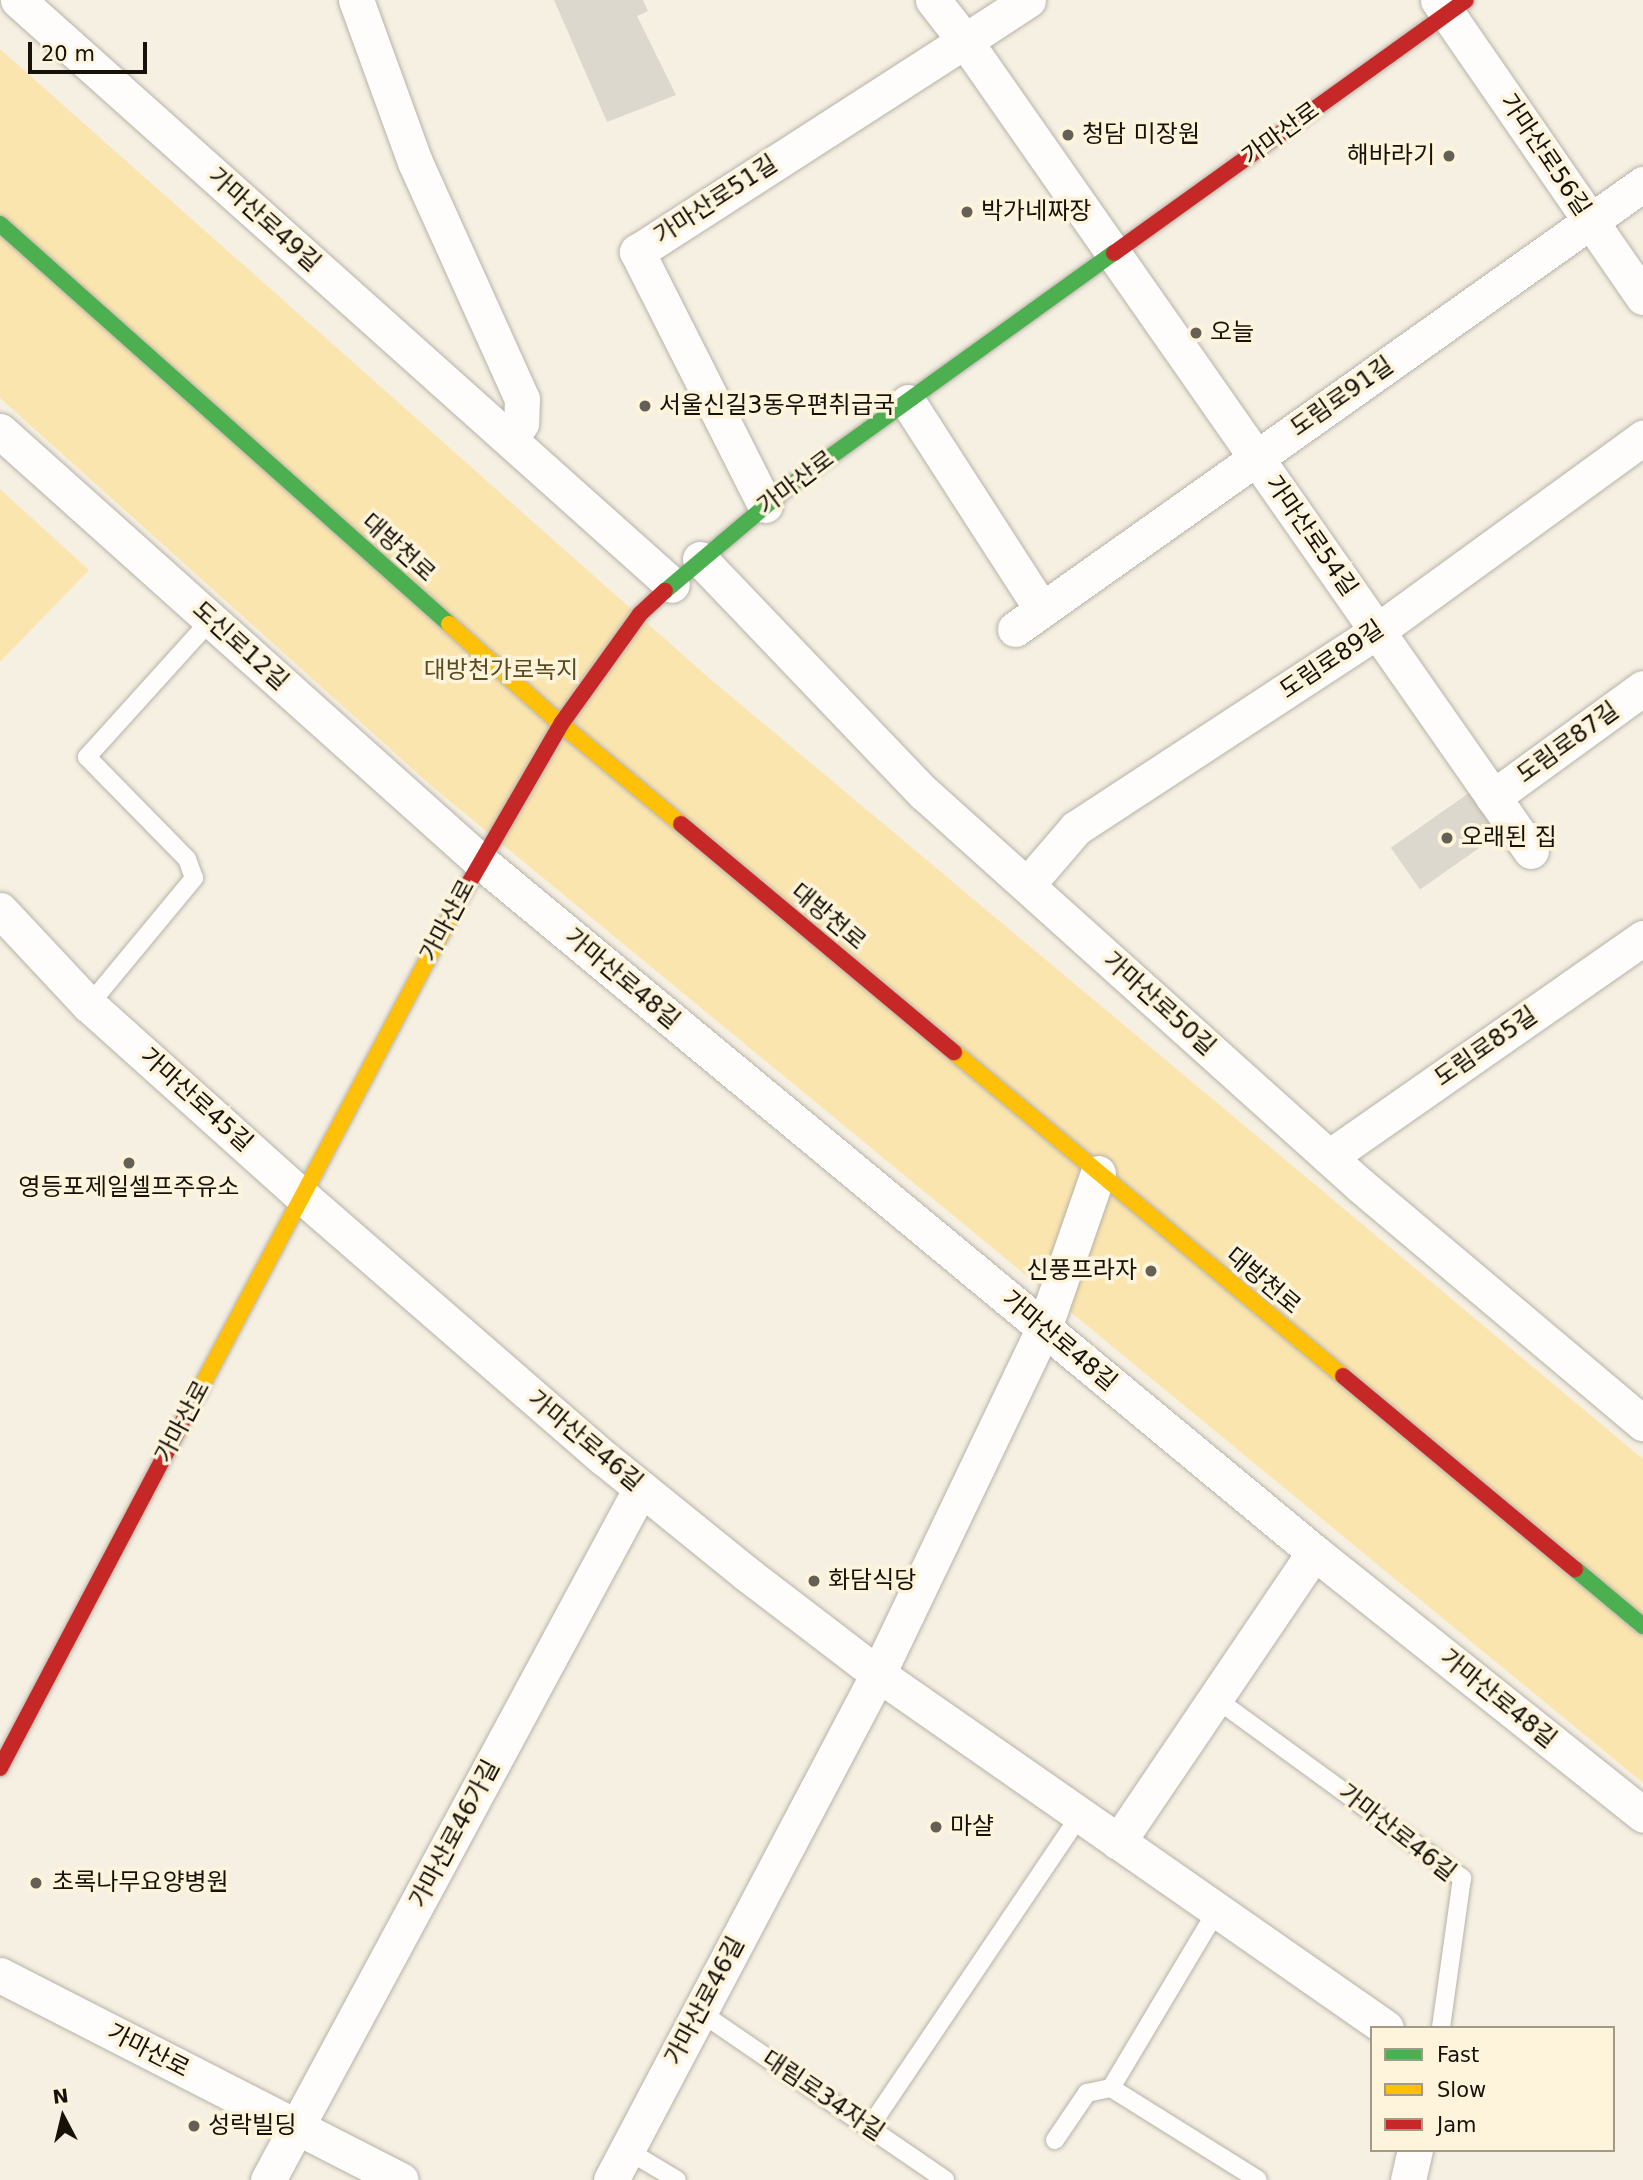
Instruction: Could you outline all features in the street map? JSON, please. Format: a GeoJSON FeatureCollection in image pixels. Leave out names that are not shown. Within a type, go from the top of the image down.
{"type":"FeatureCollection","features":[{"type":"Feature","properties":{"kind":"main road","name":"가마산로"},"geometry":{"type":"LineString","coordinates":[[0,1768],[480,861],[561,724],[640,614],[765,505],[1115,255],[1451,4]]}},
{"type":"Feature","properties":{"kind":"main road","name":"대방천로"},"geometry":{"type":"LineString","coordinates":[[0,224],[561,724],[1643,1626]]}},
{"type":"Feature","properties":{"kind":"street","name":"가마산로49길"},"geometry":{"type":"LineString","coordinates":[[18,0],[672,585]]}},
{"type":"Feature","properties":{"kind":"street"},"geometry":{"type":"LineString","coordinates":[[356,0],[415,162],[522,399],[520,423],[510,440]]}},
{"type":"Feature","properties":{"kind":"street"},"geometry":{"type":"LineString","coordinates":[[933,0],[965,41],[1115,255]]}},
{"type":"Feature","properties":{"kind":"street","name":"가마산로51길"},"geometry":{"type":"LineString","coordinates":[[765,505],[637,251],[1028,0]]}},
{"type":"Feature","properties":{"kind":"street","name":"가마산로56길"},"geometry":{"type":"LineString","coordinates":[[1451,4],[1643,297]]}},
{"type":"Feature","properties":{"kind":"street","name":"도림로91길"},"geometry":{"type":"LineString","coordinates":[[908,402],[1028,620],[1643,184]]}},
{"type":"Feature","properties":{"kind":"street","name":"가마산로54길"},"geometry":{"type":"LineString","coordinates":[[1115,255],[1531,852]]}},
{"type":"Feature","properties":{"kind":"street","name":"도신로12길"},"geometry":{"type":"LineString","coordinates":[[0,431],[480,861]]}},
{"type":"Feature","properties":{"kind":"street","name":"도림로89길"},"geometry":{"type":"LineString","coordinates":[[1027,885],[1076,828],[1377,631],[1643,438]]}},
{"type":"Feature","properties":{"kind":"street","name":"가마산로50길"},"geometry":{"type":"LineString","coordinates":[[700,559],[924,793],[1329,1157],[1643,1423]]}},
{"type":"Feature","properties":{"kind":"street","name":"도림로87길"},"geometry":{"type":"LineString","coordinates":[[1493,797],[1643,688]]}},
{"type":"Feature","properties":{"kind":"street","name":"가마산로48길"},"geometry":{"type":"LineString","coordinates":[[480,861],[1314,1552],[1643,1815]]}},
{"type":"Feature","properties":{"kind":"street","name":"가마산로45길"},"geometry":{"type":"LineString","coordinates":[[0,910],[89,1005],[302,1196]]}},
{"type":"Feature","properties":{"kind":"street","name":"도림로85길"},"geometry":{"type":"LineString","coordinates":[[1329,1157],[1643,937]]}},
{"type":"Feature","properties":{"kind":"street","name":"가마산로46길"},"geometry":{"type":"LineString","coordinates":[[619,2165],[878,1674],[1044,1328],[1098,1173]]}},
{"type":"Feature","properties":{"kind":"street","name":"가마산로46길"},"geometry":{"type":"LineString","coordinates":[[302,1196],[641,1488],[747,1574],[878,1674],[1382,2026]]}},
{"type":"Feature","properties":{"kind":"street","name":"가마산로46가길"},"geometry":{"type":"LineString","coordinates":[[268,2180],[641,1488]]}},
{"type":"Feature","properties":{"kind":"street"},"geometry":{"type":"LineString","coordinates":[[1118,1842],[1314,1552]]}},
{"type":"Feature","properties":{"kind":"street","name":"가마산로"},"geometry":{"type":"LineString","coordinates":[[0,1975],[401,2180]]}},
{"type":"Feature","properties":{"kind":"street"},"geometry":{"type":"LineString","coordinates":[[1408,2180],[1415,2152]]}},
{"type":"Feature","properties":{"kind":"lane"},"geometry":{"type":"LineString","coordinates":[[89,1005],[194,878],[187,859],[87,757],[211,620]]}},
{"type":"Feature","properties":{"kind":"lane","name":"가마산로46길"},"geometry":{"type":"LineString","coordinates":[[1215,1698],[1462,1878],[1441,2026]]}},
{"type":"Feature","properties":{"kind":"lane"},"geometry":{"type":"LineString","coordinates":[[869,2127],[1080,1815]]}},
{"type":"Feature","properties":{"kind":"lane"},"geometry":{"type":"LineString","coordinates":[[1055,2140],[1087,2094],[1111,2088],[1217,1910]]}},
{"type":"Feature","properties":{"kind":"lane","name":"대림로34자길"},"geometry":{"type":"LineString","coordinates":[[700,2012],[945,2180]]}},
{"type":"Feature","properties":{"kind":"lane"},"geometry":{"type":"LineString","coordinates":[[1111,2088],[1258,2180]]}},
{"type":"Feature","properties":{"kind":"lane"},"geometry":{"type":"LineString","coordinates":[[619,2165],[677,2180]]}},
{"type":"Feature","properties":{"kind":"green space","name":"대방천가로녹지"},"geometry":{"type":"Polygon","coordinates":[[[0,49],[709,678],[1643,1459],[1643,1783],[435,789],[0,398],[0,49]]]}},
{"type":"Feature","properties":{"kind":"green space"},"geometry":{"type":"Polygon","coordinates":[[[0,489],[89,570],[0,662],[0,489]]]}},
{"type":"Feature","properties":{"kind":"building"},"geometry":{"type":"Polygon","coordinates":[[[554,0],[643,0],[648,11],[637,16],[676,95],[607,122],[554,0]]]}},
{"type":"Feature","properties":{"kind":"building","name":"오래된 집"},"geometry":{"type":"Polygon","coordinates":[[[1476,788],[1505,830],[1420,889],[1391,848],[1476,788]]]}},
{"type":"Feature","properties":{"kind":"traffic: fast"},"geometry":{"type":"LineString","coordinates":[[0,224],[449,624]]}},
{"type":"Feature","properties":{"kind":"traffic: fast"},"geometry":{"type":"LineString","coordinates":[[665,591],[788,487],[1114,253]]}},
{"type":"Feature","properties":{"kind":"traffic: fast"},"geometry":{"type":"LineString","coordinates":[[1575,1569],[1643,1626]]}},
{"type":"Feature","properties":{"kind":"traffic: slow"},"geometry":{"type":"LineString","coordinates":[[449,624],[561,724],[681,824]]}},
{"type":"Feature","properties":{"kind":"traffic: slow"},"geometry":{"type":"LineString","coordinates":[[197,1395],[458,902]]}},
{"type":"Feature","properties":{"kind":"traffic: slow"},"geometry":{"type":"LineString","coordinates":[[954,1052],[1343,1376]]}},
{"type":"Feature","properties":{"kind":"traffic: jam"},"geometry":{"type":"LineString","coordinates":[[1114,253],[1466,0]]}},
{"type":"Feature","properties":{"kind":"traffic: jam"},"geometry":{"type":"LineString","coordinates":[[458,902],[561,724],[640,614],[665,591]]}},
{"type":"Feature","properties":{"kind":"traffic: jam"},"geometry":{"type":"LineString","coordinates":[[681,824],[954,1052]]}},
{"type":"Feature","properties":{"kind":"traffic: jam"},"geometry":{"type":"LineString","coordinates":[[1343,1376],[1575,1569]]}},
{"type":"Feature","properties":{"kind":"traffic: jam"},"geometry":{"type":"LineString","coordinates":[[0,1768],[197,1395]]}},
{"type":"Feature","properties":{"kind":"place","name":"청담 미장원"},"geometry":{"type":"Point","coordinates":[1068,135]}},
{"type":"Feature","properties":{"kind":"place","name":"해바라기"},"geometry":{"type":"Point","coordinates":[1449,156]}},
{"type":"Feature","properties":{"kind":"place","name":"박가네짜장"},"geometry":{"type":"Point","coordinates":[967,212]}},
{"type":"Feature","properties":{"kind":"place","name":"오늘"},"geometry":{"type":"Point","coordinates":[1196,333]}},
{"type":"Feature","properties":{"kind":"place","name":"서울신길3동우편취급국"},"geometry":{"type":"Point","coordinates":[645,406]}},
{"type":"Feature","properties":{"kind":"place","name":"오래된 집"},"geometry":{"type":"Point","coordinates":[1447,838]}},
{"type":"Feature","properties":{"kind":"place","name":"영등포제일셀프주유소"},"geometry":{"type":"Point","coordinates":[129,1163]}},
{"type":"Feature","properties":{"kind":"place","name":"신풍프라자"},"geometry":{"type":"Point","coordinates":[1151,1271]}},
{"type":"Feature","properties":{"kind":"place","name":"화담식당"},"geometry":{"type":"Point","coordinates":[814,1581]}},
{"type":"Feature","properties":{"kind":"place","name":"마샬"},"geometry":{"type":"Point","coordinates":[936,1827]}},
{"type":"Feature","properties":{"kind":"place","name":"초록나무요양병원"},"geometry":{"type":"Point","coordinates":[36,1883]}},
{"type":"Feature","properties":{"kind":"place","name":"성락빌딩"},"geometry":{"type":"Point","coordinates":[194,2126]}}]}
